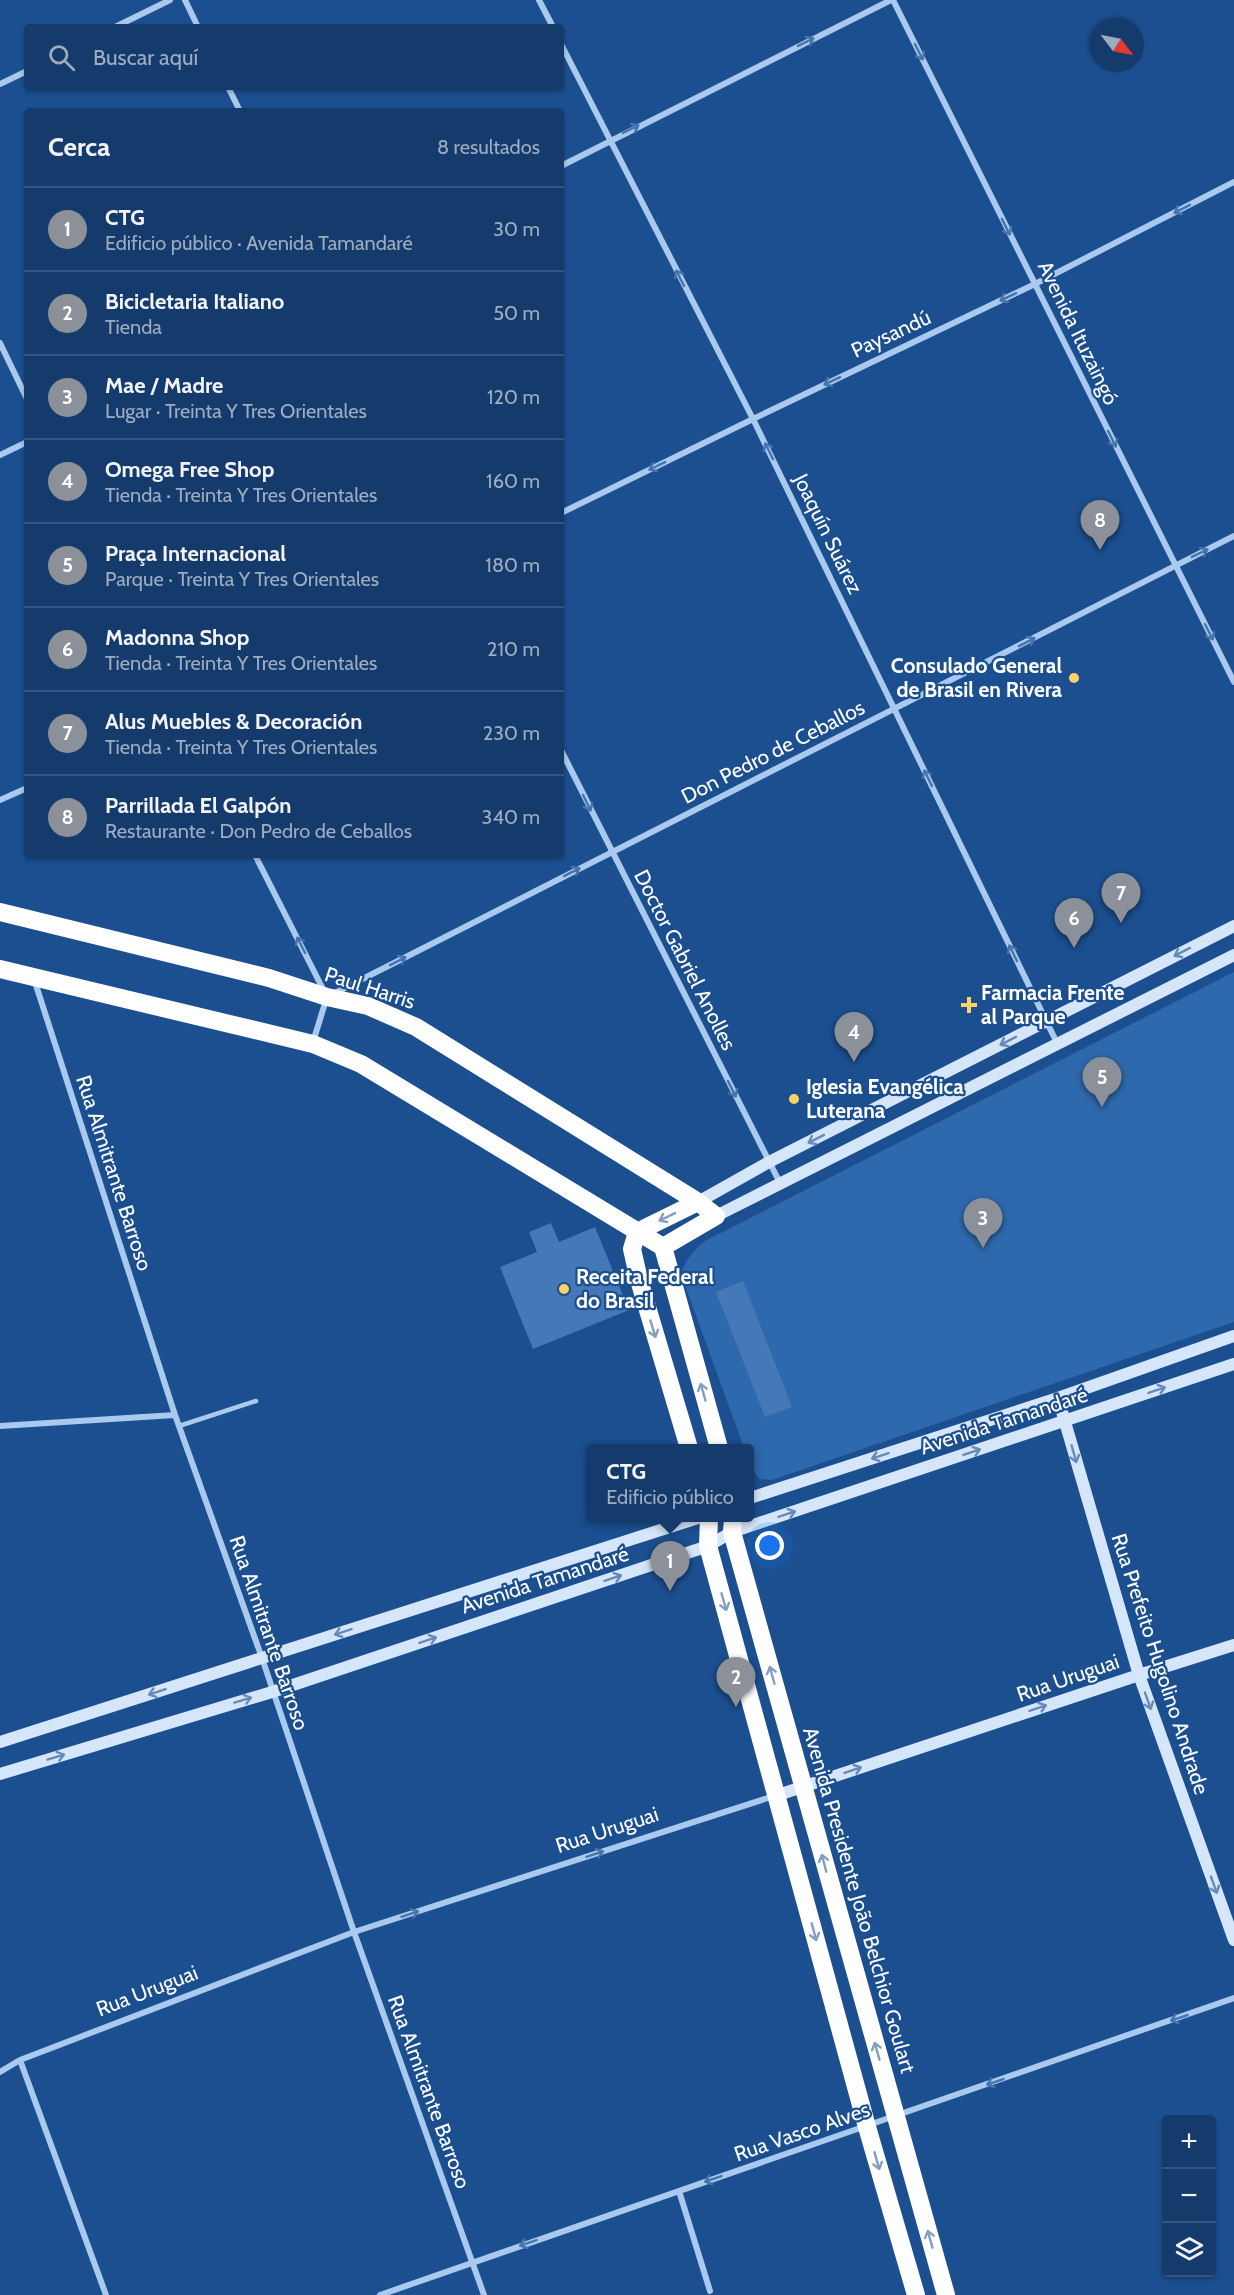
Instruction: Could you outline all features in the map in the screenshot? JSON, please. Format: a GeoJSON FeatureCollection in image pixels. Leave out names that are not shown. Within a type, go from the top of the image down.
{"type":"FeatureCollection","features":[{"type":"Feature","properties":{"kind":"highway","name":"Paul Harris"},"geometry":{"type":"LineString","coordinates":[[0,912],[269,978],[327,997],[368,1006],[416,1027],[698,1202],[716,1216]]}},
{"type":"Feature","properties":{"kind":"highway"},"geometry":{"type":"LineString","coordinates":[[0,969],[34,979],[313,1044],[361,1064],[663,1247],[718,1444]]}},
{"type":"Feature","properties":{"kind":"highway"},"geometry":{"type":"LineString","coordinates":[[688,1444],[632,1249],[637,1232],[698,1202]]}},
{"type":"Feature","properties":{"kind":"highway"},"geometry":{"type":"LineString","coordinates":[[663,1247],[716,1216]]}},
{"type":"Feature","properties":{"kind":"highway"},"geometry":{"type":"LineString","coordinates":[[709,1522],[708,1546],[867,2127],[916,2295]]}},
{"type":"Feature","properties":{"kind":"highway","name":"Avenida Presidente João Belchior Goulart"},"geometry":{"type":"LineString","coordinates":[[733,1525],[946,2295]]}},
{"type":"Feature","properties":{"kind":"street"},"geometry":{"type":"LineString","coordinates":[[121,24],[170,0]]}},
{"type":"Feature","properties":{"kind":"street"},"geometry":{"type":"LineString","coordinates":[[185,0],[197,24]]}},
{"type":"Feature","properties":{"kind":"street"},"geometry":{"type":"LineString","coordinates":[[539,0],[551,24]]}},
{"type":"Feature","properties":{"kind":"street"},"geometry":{"type":"LineString","coordinates":[[564,164],[892,0]]}},
{"type":"Feature","properties":{"kind":"street","name":"Avenida Ituzaingó"},"geometry":{"type":"LineString","coordinates":[[892,0],[1234,682]]}},
{"type":"Feature","properties":{"kind":"street","name":"Joaquín Suárez"},"geometry":{"type":"LineString","coordinates":[[564,50],[753,418],[1057,1043]]}},
{"type":"Feature","properties":{"kind":"street"},"geometry":{"type":"LineString","coordinates":[[0,84],[24,72]]}},
{"type":"Feature","properties":{"kind":"street"},"geometry":{"type":"LineString","coordinates":[[230,90],[238,108]]}},
{"type":"Feature","properties":{"kind":"street","name":"Paysandú"},"geometry":{"type":"LineString","coordinates":[[564,512],[753,418],[1035,284],[1234,182]]}},
{"type":"Feature","properties":{"kind":"street"},"geometry":{"type":"LineString","coordinates":[[0,343],[24,393]]}},
{"type":"Feature","properties":{"kind":"street"},"geometry":{"type":"LineString","coordinates":[[0,455],[24,443]]}},
{"type":"Feature","properties":{"kind":"street","name":"Don Pedro de Ceballos"},"geometry":{"type":"LineString","coordinates":[[327,997],[1234,536]]}},
{"type":"Feature","properties":{"kind":"street","name":"Doctor Gabriel Anolles"},"geometry":{"type":"LineString","coordinates":[[564,756],[781,1184]]}},
{"type":"Feature","properties":{"kind":"street"},"geometry":{"type":"LineString","coordinates":[[0,800],[24,789]]}},
{"type":"Feature","properties":{"kind":"street"},"geometry":{"type":"LineString","coordinates":[[257,858],[327,997],[313,1044]]}},
{"type":"Feature","properties":{"kind":"street"},"geometry":{"type":"LineString","coordinates":[[698,1202],[769,1162],[1234,926]]}},
{"type":"Feature","properties":{"kind":"street"},"geometry":{"type":"LineString","coordinates":[[716,1216],[1234,955]]}},
{"type":"Feature","properties":{"kind":"street","name":"Rua Almitrante Barroso"},"geometry":{"type":"LineString","coordinates":[[34,979],[178,1426],[262,1658],[354,1932],[484,2295]]}},
{"type":"Feature","properties":{"kind":"street","name":"Avenida Tamandaré"},"geometry":{"type":"LineString","coordinates":[[754,1497],[1058,1398],[1234,1336]]}},
{"type":"Feature","properties":{"kind":"street","name":"Avenida Tamandaré"},"geometry":{"type":"LineString","coordinates":[[754,1518],[1064,1422],[1234,1364]]}},
{"type":"Feature","properties":{"kind":"street","name":"Rua Prefeito Hugolino Andrade"},"geometry":{"type":"LineString","coordinates":[[1058,1398],[1139,1675],[1234,1940]]}},
{"type":"Feature","properties":{"kind":"street"},"geometry":{"type":"LineString","coordinates":[[0,1426],[175,1415]]}},
{"type":"Feature","properties":{"kind":"street","name":"Avenida Tamandaré"},"geometry":{"type":"LineString","coordinates":[[0,1742],[686,1522]]}},
{"type":"Feature","properties":{"kind":"street","name":"Avenida Tamandaré"},"geometry":{"type":"LineString","coordinates":[[0,1774],[272,1692],[708,1546],[733,1525]]}},
{"type":"Feature","properties":{"kind":"street","name":"Rua Uruguai"},"geometry":{"type":"LineString","coordinates":[[0,2072],[20,2060],[354,1932],[1234,1645]]}},
{"type":"Feature","properties":{"kind":"street","name":"Rua Vasco Alves"},"geometry":{"type":"LineString","coordinates":[[380,2295],[1234,1998]]}},
{"type":"Feature","properties":{"kind":"street"},"geometry":{"type":"LineString","coordinates":[[20,2060],[106,2295]]}},
{"type":"Feature","properties":{"kind":"street"},"geometry":{"type":"LineString","coordinates":[[679,2191],[710,2291]]}},
{"type":"Feature","properties":{"kind":"lane"},"geometry":{"type":"LineString","coordinates":[[178,1426],[256,1401]]}},
{"type":"Feature","properties":{"kind":"shaded area"},"geometry":{"type":"Polygon","coordinates":[[[1234,972],[1234,1322],[772,1480],[759,1479],[754,1471],[754,1444],[743,1444],[681,1274],[693,1252],[705,1241],[1234,972]]]}},
{"type":"Feature","properties":{"kind":"building","name":"Receita Federal do Brasil"},"geometry":{"type":"Polygon","coordinates":[[[551,1223],[559,1242],[595,1227],[629,1310],[533,1349],[500,1267],[537,1252],[529,1232],[551,1223]]]}},
{"type":"Feature","properties":{"kind":"building"},"geometry":{"type":"Polygon","coordinates":[[[743,1281],[792,1407],[765,1417],[716,1292],[743,1281]]]}},
{"type":"Feature","properties":{"kind":"place","name":"Parrillada El Galpón"},"geometry":{"type":"Point","coordinates":[1100,550]}},
{"type":"Feature","properties":{"kind":"place","name":"Consulado General de Brasil en Rivera"},"geometry":{"type":"Point","coordinates":[1074,678]}},
{"type":"Feature","properties":{"kind":"place","name":"Alus Muebles & Decoración"},"geometry":{"type":"Point","coordinates":[1121,923]}},
{"type":"Feature","properties":{"kind":"place","name":"Madonna Shop"},"geometry":{"type":"Point","coordinates":[1074,948]}},
{"type":"Feature","properties":{"kind":"place","name":"Farmacia Frente al Parque"},"geometry":{"type":"Point","coordinates":[969,1005]}},
{"type":"Feature","properties":{"kind":"place","name":"Omega Free Shop"},"geometry":{"type":"Point","coordinates":[854,1062]}},
{"type":"Feature","properties":{"kind":"place","name":"Iglesia Evangélica Luterana"},"geometry":{"type":"Point","coordinates":[794,1099]}},
{"type":"Feature","properties":{"kind":"place","name":"Praça Internacional"},"geometry":{"type":"Point","coordinates":[1102,1107]}},
{"type":"Feature","properties":{"kind":"place","name":"Mae / Madre"},"geometry":{"type":"Point","coordinates":[983,1248]}},
{"type":"Feature","properties":{"kind":"place","name":"Receita Federal do Brasil"},"geometry":{"type":"Point","coordinates":[564,1289]}},
{"type":"Feature","properties":{"kind":"place","name":"CTG"},"geometry":{"type":"Point","coordinates":[670,1591]}},
{"type":"Feature","properties":{"kind":"place","name":"Bicicletaria Italiano"},"geometry":{"type":"Point","coordinates":[736,1707]}}]}
